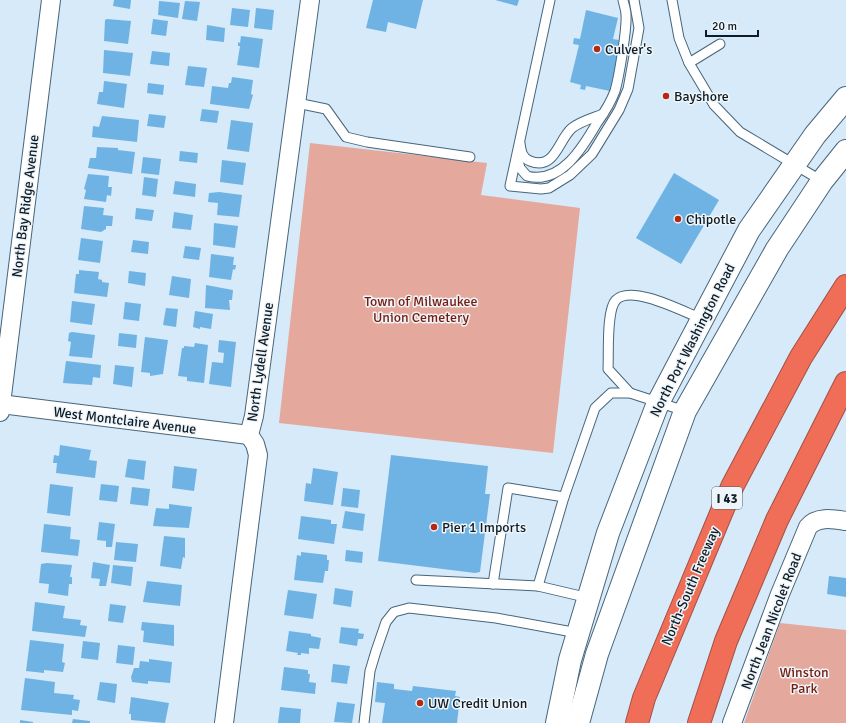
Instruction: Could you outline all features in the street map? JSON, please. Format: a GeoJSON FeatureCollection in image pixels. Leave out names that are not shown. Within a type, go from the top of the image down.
{"type":"FeatureCollection","features":[{"type":"Feature","properties":{"kind":"highway","name":"North-South Freeway"},"geometry":{"type":"LineString","coordinates":[[637,723],[646,691],[732,487],[801,357],[846,286]]}},
{"type":"Feature","properties":{"kind":"highway"},"geometry":{"type":"LineString","coordinates":[[699,723],[726,641],[777,520],[846,383]]}},
{"type":"Feature","properties":{"kind":"main road","name":"North Port Washington Road"},"geometry":{"type":"LineString","coordinates":[[557,723],[570,660],[608,533],[658,403],[749,230],[815,135],[846,98]]}},
{"type":"Feature","properties":{"kind":"main road","name":"North Port Washington Road"},"geometry":{"type":"LineString","coordinates":[[578,723],[599,647],[685,412],[777,248],[822,181],[846,151]]}},
{"type":"Feature","properties":{"kind":"street","name":"North Bay Ridge Avenue"},"geometry":{"type":"LineString","coordinates":[[0,407],[51,0]]}},
{"type":"Feature","properties":{"kind":"street","name":"North Lydell Avenue"},"geometry":{"type":"LineString","coordinates":[[224,723],[258,455],[255,444],[249,435],[254,416],[310,0]]}},
{"type":"Feature","properties":{"kind":"street","name":"West Montclaire Avenue"},"geometry":{"type":"LineString","coordinates":[[0,407],[249,435]]}},
{"type":"Feature","properties":{"kind":"street","name":"North Jean Nicolet Road"},"geometry":{"type":"LineString","coordinates":[[732,723],[783,587],[804,536],[814,521],[830,519],[846,521]]}},
{"type":"Feature","properties":{"kind":"lane"},"geometry":{"type":"LineString","coordinates":[[550,0],[510,186],[541,189],[554,185],[570,175],[592,154],[619,110],[628,89],[639,28],[634,0]]}},
{"type":"Feature","properties":{"kind":"lane"},"geometry":{"type":"LineString","coordinates":[[516,156],[520,168],[527,176],[540,177],[557,171],[574,158],[603,114],[616,86],[626,16],[623,0]]}},
{"type":"Feature","properties":{"kind":"lane"},"geometry":{"type":"LineString","coordinates":[[672,0],[680,38],[689,63],[714,105],[740,132],[764,148],[795,163],[822,181]]}},
{"type":"Feature","properties":{"kind":"lane"},"geometry":{"type":"LineString","coordinates":[[689,63],[720,44]]}},
{"type":"Feature","properties":{"kind":"lane"},"geometry":{"type":"LineString","coordinates":[[296,103],[326,109],[346,137],[367,142],[470,157]]}},
{"type":"Feature","properties":{"kind":"lane"},"geometry":{"type":"LineString","coordinates":[[520,140],[520,148],[524,158],[534,162],[545,162],[552,157],[572,128],[603,114]]}},
{"type":"Feature","properties":{"kind":"lane"},"geometry":{"type":"LineString","coordinates":[[630,393],[608,369],[610,314],[615,300],[623,295],[650,297],[702,319]]}},
{"type":"Feature","properties":{"kind":"lane"},"geometry":{"type":"LineString","coordinates":[[538,586],[564,497],[595,408],[611,393],[630,393],[685,412]]}},
{"type":"Feature","properties":{"kind":"lane"},"geometry":{"type":"LineString","coordinates":[[493,584],[508,488],[564,497]]}},
{"type":"Feature","properties":{"kind":"lane"},"geometry":{"type":"LineString","coordinates":[[416,580],[538,586],[588,598]]}},
{"type":"Feature","properties":{"kind":"lane"},"geometry":{"type":"LineString","coordinates":[[364,723],[372,664],[386,622],[394,612],[410,608],[496,618],[578,633]]}},
{"type":"Feature","properties":{"kind":"green space","name":"Town of Milwaukee Union Cemetery"},"geometry":{"type":"Polygon","coordinates":[[[310,143],[487,163],[481,195],[580,208],[553,453],[279,423],[310,143]]]}},
{"type":"Feature","properties":{"kind":"green space","name":"Winston Park"},"geometry":{"type":"Polygon","coordinates":[[[780,623],[846,630],[846,723],[744,723],[780,623]]]}},
{"type":"Feature","properties":{"kind":"building"},"geometry":{"type":"Polygon","coordinates":[[[114,0],[131,0],[130,9],[113,6],[114,0]]]}},
{"type":"Feature","properties":{"kind":"building"},"geometry":{"type":"Polygon","coordinates":[[[373,0],[423,0],[416,29],[388,22],[386,32],[366,28],[373,0]]]}},
{"type":"Feature","properties":{"kind":"building"},"geometry":{"type":"Polygon","coordinates":[[[495,0],[519,0],[517,6],[495,0]]]}},
{"type":"Feature","properties":{"kind":"building"},"geometry":{"type":"Polygon","coordinates":[[[159,1],[180,3],[178,18],[158,15],[159,1]]]}},
{"type":"Feature","properties":{"kind":"building"},"geometry":{"type":"Polygon","coordinates":[[[185,1],[200,2],[197,21],[182,19],[185,1]]]}},
{"type":"Feature","properties":{"kind":"building"},"geometry":{"type":"Polygon","coordinates":[[[232,8],[250,10],[248,27],[230,25],[232,8]]]}},
{"type":"Feature","properties":{"kind":"building"},"geometry":{"type":"Polygon","coordinates":[[[256,8],[274,10],[272,30],[254,28],[256,8]]]}},
{"type":"Feature","properties":{"kind":"building","name":"Culver's"},"geometry":{"type":"Polygon","coordinates":[[[586,10],[618,18],[613,39],[619,40],[616,53],[619,53],[610,91],[586,86],[585,90],[580,89],[581,85],[570,82],[579,45],[573,44],[574,38],[580,39],[586,10]]]}},
{"type":"Feature","properties":{"kind":"building"},"geometry":{"type":"Polygon","coordinates":[[[153,19],[168,21],[166,36],[151,34],[153,19]]]}},
{"type":"Feature","properties":{"kind":"building"},"geometry":{"type":"Polygon","coordinates":[[[105,20],[131,21],[128,44],[104,41],[105,20]]]}},
{"type":"Feature","properties":{"kind":"building"},"geometry":{"type":"Polygon","coordinates":[[[207,25],[225,28],[224,42],[206,40],[207,25]]]}},
{"type":"Feature","properties":{"kind":"building"},"geometry":{"type":"Polygon","coordinates":[[[241,36],[263,39],[259,68],[237,65],[240,46],[238,46],[238,42],[240,43],[241,36]]]}},
{"type":"Feature","properties":{"kind":"building"},"geometry":{"type":"Polygon","coordinates":[[[104,50],[133,53],[130,76],[103,73],[104,50]]]}},
{"type":"Feature","properties":{"kind":"building"},"geometry":{"type":"Polygon","coordinates":[[[152,51],[170,53],[169,66],[150,64],[152,51]]]}},
{"type":"Feature","properties":{"kind":"building"},"geometry":{"type":"Polygon","coordinates":[[[188,66],[207,68],[204,87],[185,85],[188,66]]]}},
{"type":"Feature","properties":{"kind":"building"},"geometry":{"type":"Polygon","coordinates":[[[232,77],[253,80],[251,94],[253,95],[249,109],[210,104],[212,86],[228,88],[232,77]]]}},
{"type":"Feature","properties":{"kind":"building"},"geometry":{"type":"Polygon","coordinates":[[[104,81],[127,84],[124,108],[97,104],[99,92],[103,92],[104,81]]]}},
{"type":"Feature","properties":{"kind":"building"},"geometry":{"type":"Polygon","coordinates":[[[148,83],[164,85],[163,95],[147,93],[148,83]]]}},
{"type":"Feature","properties":{"kind":"building"},"geometry":{"type":"Polygon","coordinates":[[[202,109],[219,111],[217,123],[200,121],[202,109]]]}},
{"type":"Feature","properties":{"kind":"building"},"geometry":{"type":"Polygon","coordinates":[[[149,114],[166,116],[164,128],[147,126],[149,114]]]}},
{"type":"Feature","properties":{"kind":"building"},"geometry":{"type":"Polygon","coordinates":[[[102,116],[139,120],[137,142],[92,137],[93,126],[99,127],[102,116]]]}},
{"type":"Feature","properties":{"kind":"building"},"geometry":{"type":"Polygon","coordinates":[[[231,120],[253,123],[249,152],[227,149],[231,120]]]}},
{"type":"Feature","properties":{"kind":"building"},"geometry":{"type":"Polygon","coordinates":[[[97,147],[118,148],[118,150],[135,152],[132,174],[88,168],[90,158],[96,158],[97,147]]]}},
{"type":"Feature","properties":{"kind":"building"},"geometry":{"type":"Polygon","coordinates":[[[180,151],[198,153],[197,163],[179,161],[180,151]]]}},
{"type":"Feature","properties":{"kind":"building"},"geometry":{"type":"Polygon","coordinates":[[[143,157],[161,159],[159,175],[141,173],[143,157]]]}},
{"type":"Feature","properties":{"kind":"building"},"geometry":{"type":"Polygon","coordinates":[[[222,160],[246,163],[243,185],[220,182],[222,160]]]}},
{"type":"Feature","properties":{"kind":"building","name":"Chipotle"},"geometry":{"type":"Polygon","coordinates":[[[674,173],[719,200],[681,264],[636,238],[674,173]]]}},
{"type":"Feature","properties":{"kind":"building"},"geometry":{"type":"Polygon","coordinates":[[[88,174],[109,176],[108,187],[112,187],[111,196],[107,195],[106,202],[84,199],[86,190],[84,189],[88,174]]]}},
{"type":"Feature","properties":{"kind":"building"},"geometry":{"type":"Polygon","coordinates":[[[144,177],[158,179],[156,197],[142,195],[144,177]]]}},
{"type":"Feature","properties":{"kind":"building"},"geometry":{"type":"Polygon","coordinates":[[[175,181],[196,184],[195,197],[173,194],[175,181]]]}},
{"type":"Feature","properties":{"kind":"building"},"geometry":{"type":"Polygon","coordinates":[[[219,192],[242,195],[239,217],[217,215],[218,203],[208,202],[209,193],[219,192]]]}},
{"type":"Feature","properties":{"kind":"building"},"geometry":{"type":"Polygon","coordinates":[[[84,206],[104,208],[103,215],[113,216],[112,226],[106,226],[106,229],[101,232],[81,229],[84,206]]]}},
{"type":"Feature","properties":{"kind":"building"},"geometry":{"type":"Polygon","coordinates":[[[136,208],[154,210],[152,221],[135,219],[136,208]]]}},
{"type":"Feature","properties":{"kind":"building"},"geometry":{"type":"Polygon","coordinates":[[[174,212],[193,215],[191,230],[172,228],[174,212]]]}},
{"type":"Feature","properties":{"kind":"building"},"geometry":{"type":"Polygon","coordinates":[[[214,223],[238,226],[235,248],[213,245],[214,223]]]}},
{"type":"Feature","properties":{"kind":"building"},"geometry":{"type":"Polygon","coordinates":[[[81,238],[103,241],[100,263],[78,260],[81,238]]]}},
{"type":"Feature","properties":{"kind":"building"},"geometry":{"type":"Polygon","coordinates":[[[133,240],[149,242],[148,254],[131,252],[133,240]]]}},
{"type":"Feature","properties":{"kind":"building"},"geometry":{"type":"Polygon","coordinates":[[[185,246],[201,248],[199,260],[183,258],[185,246]]]}},
{"type":"Feature","properties":{"kind":"building"},"geometry":{"type":"Polygon","coordinates":[[[211,254],[234,257],[233,265],[236,265],[235,270],[233,269],[231,280],[209,277],[211,254]]]}},
{"type":"Feature","properties":{"kind":"building"},"geometry":{"type":"Polygon","coordinates":[[[79,270],[99,272],[98,279],[102,280],[102,282],[109,283],[107,297],[74,293],[76,274],[79,274],[79,270]]]}},
{"type":"Feature","properties":{"kind":"building"},"geometry":{"type":"Polygon","coordinates":[[[129,271],[146,273],[145,286],[128,283],[129,271]]]}},
{"type":"Feature","properties":{"kind":"building"},"geometry":{"type":"Polygon","coordinates":[[[172,276],[191,279],[189,298],[169,295],[172,276]]]}},
{"type":"Feature","properties":{"kind":"building"},"geometry":{"type":"Polygon","coordinates":[[[206,285],[233,290],[232,300],[229,300],[230,310],[205,308],[206,285]]]}},
{"type":"Feature","properties":{"kind":"building"},"geometry":{"type":"Polygon","coordinates":[[[72,301],[95,304],[92,325],[70,322],[72,301]]]}},
{"type":"Feature","properties":{"kind":"building"},"geometry":{"type":"Polygon","coordinates":[[[125,302],[141,304],[139,321],[123,319],[125,302]]]}},
{"type":"Feature","properties":{"kind":"building"},"geometry":{"type":"Polygon","coordinates":[[[166,308],[178,309],[176,327],[163,325],[166,308]]]}},
{"type":"Feature","properties":{"kind":"building"},"geometry":{"type":"Polygon","coordinates":[[[195,311],[213,314],[211,329],[200,327],[200,329],[193,327],[195,311]]]}},
{"type":"Feature","properties":{"kind":"building"},"geometry":{"type":"Polygon","coordinates":[[[72,332],[95,335],[92,358],[69,356],[71,342],[68,341],[69,333],[72,332]]]}},
{"type":"Feature","properties":{"kind":"building"},"geometry":{"type":"Polygon","coordinates":[[[119,333],[137,335],[136,348],[118,346],[119,333]]]}},
{"type":"Feature","properties":{"kind":"building"},"geometry":{"type":"Polygon","coordinates":[[[145,337],[168,340],[163,374],[150,376],[150,373],[141,372],[145,337]]]}},
{"type":"Feature","properties":{"kind":"building"},"geometry":{"type":"Polygon","coordinates":[[[219,340],[236,342],[231,387],[209,384],[212,362],[223,363],[224,353],[218,352],[219,340]]]}},
{"type":"Feature","properties":{"kind":"building"},"geometry":{"type":"Polygon","coordinates":[[[195,343],[208,345],[204,383],[187,381],[187,377],[178,376],[182,348],[184,348],[184,346],[194,347],[195,343]]]}},
{"type":"Feature","properties":{"kind":"building"},"geometry":{"type":"Polygon","coordinates":[[[66,361],[101,365],[100,378],[93,377],[92,385],[63,383],[66,361]]]}},
{"type":"Feature","properties":{"kind":"building"},"geometry":{"type":"Polygon","coordinates":[[[115,365],[134,367],[132,387],[113,384],[115,365]]]}},
{"type":"Feature","properties":{"kind":"building"},"geometry":{"type":"Polygon","coordinates":[[[60,445],[91,450],[89,460],[97,461],[95,478],[56,473],[57,463],[53,463],[54,455],[59,456],[60,445]]]}},
{"type":"Feature","properties":{"kind":"building","name":"Pier 1 Imports"},"geometry":{"type":"Polygon","coordinates":[[[391,455],[488,466],[485,494],[490,494],[480,572],[475,573],[378,561],[391,455]]]}},
{"type":"Feature","properties":{"kind":"building"},"geometry":{"type":"Polygon","coordinates":[[[128,459],[146,461],[144,480],[125,477],[128,459]]]}},
{"type":"Feature","properties":{"kind":"building"},"geometry":{"type":"Polygon","coordinates":[[[174,466],[197,469],[194,491],[172,488],[174,466]]]}},
{"type":"Feature","properties":{"kind":"building"},"geometry":{"type":"Polygon","coordinates":[[[313,468],[338,472],[333,505],[304,501],[306,483],[311,484],[313,468]]]}},
{"type":"Feature","properties":{"kind":"building"},"geometry":{"type":"Polygon","coordinates":[[[50,484],[73,487],[70,516],[47,513],[50,484]]]}},
{"type":"Feature","properties":{"kind":"building"},"geometry":{"type":"Polygon","coordinates":[[[101,484],[119,486],[117,502],[99,500],[101,484]]]}},
{"type":"Feature","properties":{"kind":"building"},"geometry":{"type":"Polygon","coordinates":[[[132,487],[150,489],[148,506],[130,504],[132,487]]]}},
{"type":"Feature","properties":{"kind":"building"},"geometry":{"type":"Polygon","coordinates":[[[343,488],[360,490],[358,508],[341,506],[343,488]]]}},
{"type":"Feature","properties":{"kind":"building"},"geometry":{"type":"Polygon","coordinates":[[[169,504],[192,507],[189,528],[153,526],[156,508],[169,509],[169,504]]]}},
{"type":"Feature","properties":{"kind":"building"},"geometry":{"type":"Polygon","coordinates":[[[345,511],[365,514],[363,531],[342,528],[345,511]]]}},
{"type":"Feature","properties":{"kind":"building"},"geometry":{"type":"Polygon","coordinates":[[[301,516],[331,520],[331,524],[337,524],[334,544],[298,539],[301,516]]]}},
{"type":"Feature","properties":{"kind":"building"},"geometry":{"type":"Polygon","coordinates":[[[99,522],[115,524],[112,547],[106,547],[106,541],[97,540],[99,522]]]}},
{"type":"Feature","properties":{"kind":"building"},"geometry":{"type":"Polygon","coordinates":[[[44,524],[71,527],[70,539],[80,540],[78,556],[41,552],[44,524]]]}},
{"type":"Feature","properties":{"kind":"building"},"geometry":{"type":"Polygon","coordinates":[[[164,536],[185,538],[185,558],[183,557],[181,569],[160,566],[164,536]]]}},
{"type":"Feature","properties":{"kind":"building"},"geometry":{"type":"Polygon","coordinates":[[[116,542],[138,544],[136,562],[114,560],[116,542]]]}},
{"type":"Feature","properties":{"kind":"building"},"geometry":{"type":"Polygon","coordinates":[[[346,550],[363,552],[362,563],[345,561],[346,550]]]}},
{"type":"Feature","properties":{"kind":"building"},"geometry":{"type":"Polygon","coordinates":[[[301,552],[327,555],[327,560],[329,560],[328,571],[325,571],[323,583],[294,580],[297,555],[301,556],[301,552]]]}},
{"type":"Feature","properties":{"kind":"building"},"geometry":{"type":"Polygon","coordinates":[[[93,562],[110,565],[106,586],[99,586],[100,579],[91,578],[93,562]]]}},
{"type":"Feature","properties":{"kind":"building"},"geometry":{"type":"Polygon","coordinates":[[[41,564],[72,565],[70,577],[72,577],[72,584],[69,584],[68,596],[48,593],[49,584],[39,583],[41,564]]]}},
{"type":"Feature","properties":{"kind":"building"},"geometry":{"type":"Polygon","coordinates":[[[113,565],[133,567],[131,586],[111,583],[113,565]]]}},
{"type":"Feature","properties":{"kind":"building"},"geometry":{"type":"Polygon","coordinates":[[[829,576],[846,578],[846,597],[827,594],[829,576]]]}},
{"type":"Feature","properties":{"kind":"building"},"geometry":{"type":"Polygon","coordinates":[[[147,581],[182,585],[180,606],[143,602],[147,581]]]}},
{"type":"Feature","properties":{"kind":"building"},"geometry":{"type":"Polygon","coordinates":[[[335,588],[353,591],[351,607],[333,604],[335,588]]]}},
{"type":"Feature","properties":{"kind":"building"},"geometry":{"type":"Polygon","coordinates":[[[288,590],[317,594],[313,619],[284,615],[288,590]]]}},
{"type":"Feature","properties":{"kind":"building"},"geometry":{"type":"Polygon","coordinates":[[[35,602],[65,606],[63,618],[81,620],[80,625],[87,626],[85,637],[32,631],[35,602]]]}},
{"type":"Feature","properties":{"kind":"building"},"geometry":{"type":"Polygon","coordinates":[[[110,604],[126,606],[123,623],[108,621],[110,604]]]}},
{"type":"Feature","properties":{"kind":"building"},"geometry":{"type":"Polygon","coordinates":[[[142,622],[174,625],[174,646],[143,642],[144,631],[141,630],[142,622]]]}},
{"type":"Feature","properties":{"kind":"building"},"geometry":{"type":"Polygon","coordinates":[[[341,627],[359,629],[358,633],[364,634],[363,639],[358,639],[357,646],[339,643],[341,627]]]}},
{"type":"Feature","properties":{"kind":"building"},"geometry":{"type":"Polygon","coordinates":[[[289,631],[311,634],[311,636],[321,638],[319,649],[309,648],[309,654],[301,653],[301,655],[286,651],[289,631]]]}},
{"type":"Feature","properties":{"kind":"building"},"geometry":{"type":"Polygon","coordinates":[[[30,640],[64,644],[62,662],[65,663],[63,672],[44,670],[44,673],[26,671],[30,640]]]}},
{"type":"Feature","properties":{"kind":"building"},"geometry":{"type":"Polygon","coordinates":[[[83,641],[100,643],[98,660],[81,658],[83,641]]]}},
{"type":"Feature","properties":{"kind":"building"},"geometry":{"type":"Polygon","coordinates":[[[118,645],[135,647],[133,665],[116,663],[118,645]]]}},
{"type":"Feature","properties":{"kind":"building"},"geometry":{"type":"Polygon","coordinates":[[[149,659],[172,662],[170,683],[148,681],[148,684],[132,682],[131,677],[134,668],[139,668],[140,661],[149,662],[149,659]]]}},
{"type":"Feature","properties":{"kind":"building"},"geometry":{"type":"Polygon","coordinates":[[[333,664],[350,666],[347,684],[331,682],[333,664]]]}},
{"type":"Feature","properties":{"kind":"building"},"geometry":{"type":"Polygon","coordinates":[[[284,667],[308,670],[308,674],[310,674],[309,682],[316,683],[315,694],[281,690],[284,667]]]}},
{"type":"Feature","properties":{"kind":"building"},"geometry":{"type":"Polygon","coordinates":[[[25,678],[55,682],[54,693],[74,695],[73,699],[80,700],[78,711],[72,710],[72,715],[21,710],[25,678]]]}},
{"type":"Feature","properties":{"kind":"building"},"geometry":{"type":"Polygon","coordinates":[[[100,682],[117,684],[115,703],[97,700],[100,682]]]}},
{"type":"Feature","properties":{"kind":"building","name":"UW Credit Union"},"geometry":{"type":"Polygon","coordinates":[[[377,682],[394,684],[394,689],[412,691],[413,686],[456,691],[455,696],[460,697],[457,723],[382,723],[385,703],[375,702],[377,682]]]}},
{"type":"Feature","properties":{"kind":"building"},"geometry":{"type":"Polygon","coordinates":[[[131,697],[169,703],[165,723],[131,720],[131,714],[129,714],[131,697]]]}},
{"type":"Feature","properties":{"kind":"building"},"geometry":{"type":"Polygon","coordinates":[[[337,702],[355,704],[352,723],[334,722],[337,702]]]}},
{"type":"Feature","properties":{"kind":"building"},"geometry":{"type":"Polygon","coordinates":[[[280,707],[301,709],[300,723],[278,723],[280,707]]]}},
{"type":"Feature","properties":{"kind":"building"},"geometry":{"type":"Polygon","coordinates":[[[73,719],[90,721],[90,723],[72,723],[73,719]]]}},
{"type":"Feature","properties":{"kind":"building"},"geometry":{"type":"Polygon","coordinates":[[[20,720],[33,722],[33,723],[20,723],[20,720]]]}},
{"type":"Feature","properties":{"kind":"place","name":"Culver's"},"geometry":{"type":"Point","coordinates":[597,49]}},
{"type":"Feature","properties":{"kind":"place","name":"Bayshore"},"geometry":{"type":"Point","coordinates":[666,96]}},
{"type":"Feature","properties":{"kind":"place","name":"Chipotle"},"geometry":{"type":"Point","coordinates":[678,219]}},
{"type":"Feature","properties":{"kind":"place","name":"Pier 1 Imports"},"geometry":{"type":"Point","coordinates":[434,527]}},
{"type":"Feature","properties":{"kind":"place","name":"UW Credit Union"},"geometry":{"type":"Point","coordinates":[420,703]}}]}
